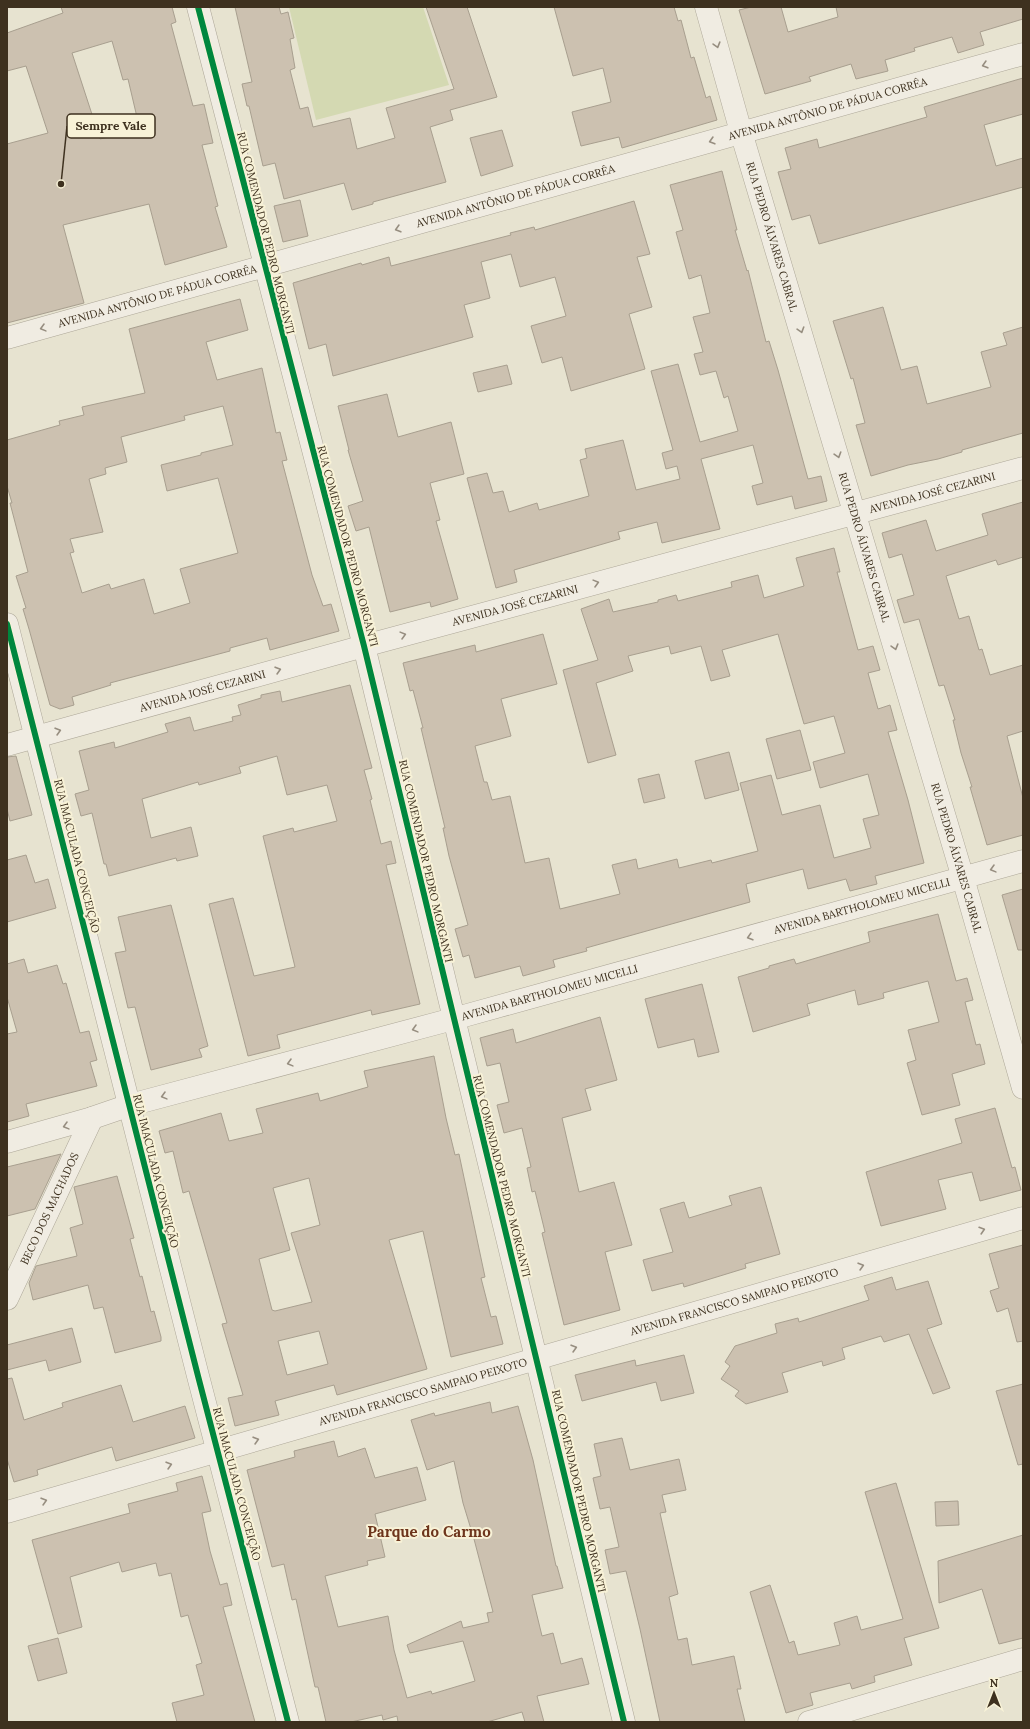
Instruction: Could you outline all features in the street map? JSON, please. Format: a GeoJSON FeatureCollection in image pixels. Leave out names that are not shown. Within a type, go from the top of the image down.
{"type":"FeatureCollection","features":[{"type":"Feature","properties":{"kind":"street","name":"RUA COMENDADOR PEDRO MORGANTI"},"geometry":{"type":"LineString","coordinates":[[198,7],[264,266],[364,646],[624,1722]]}},
{"type":"Feature","properties":{"kind":"street","name":"RUA PEDRO ÁLVARES CABRAL"},"geometry":{"type":"LineString","coordinates":[[706,7],[963,878],[1023,1088]]}},
{"type":"Feature","properties":{"kind":"street","name":"AVENIDA ANTÔNIO DE PÁDUA CORRÊA"},"geometry":{"type":"LineString","coordinates":[[7,338],[1023,54]]}},
{"type":"Feature","properties":{"kind":"street","name":"AVENIDA JOSÉ CEZARINI"},"geometry":{"type":"LineString","coordinates":[[7,745],[855,512],[1023,468]]}},
{"type":"Feature","properties":{"kind":"street","name":"RUA IMACULADA CONCEIÇÃO"},"geometry":{"type":"LineString","coordinates":[[7,624],[288,1722]]}},
{"type":"Feature","properties":{"kind":"street","name":"AVENIDA BARTHOLOMEU MICELLI"},"geometry":{"type":"LineString","coordinates":[[7,1142],[130,1106],[453,1019],[1023,861]]}},
{"type":"Feature","properties":{"kind":"street","name":"BECO DOS MACHADOS"},"geometry":{"type":"LineString","coordinates":[[7,1299],[92,1118]]}},
{"type":"Feature","properties":{"kind":"street","name":"AVENIDA FRANCISCO SAMPAIO PEIXOTO"},"geometry":{"type":"LineString","coordinates":[[7,1512],[1023,1218]]}},
{"type":"Feature","properties":{"kind":"street"},"geometry":{"type":"LineString","coordinates":[[809,1722],[1023,1659]]}},
{"type":"Feature","properties":{"kind":"green space"},"geometry":{"type":"Polygon","coordinates":[[[289,7],[423,7],[449,85],[316,120],[289,7]]]}},
{"type":"Feature","properties":{"kind":"building"},"geometry":{"type":"Polygon","coordinates":[[[61,7],[172,7],[176,22],[171,24],[193,106],[204,104],[213,143],[202,145],[218,206],[215,207],[227,247],[165,265],[149,204],[63,225],[84,303],[7,323],[7,144],[48,133],[26,66],[7,71],[7,33],[63,13],[61,7]],[[112,41],[72,53],[100,139],[140,130],[128,79],[123,80],[112,41]]]}},
{"type":"Feature","properties":{"kind":"building"},"geometry":{"type":"Polygon","coordinates":[[[235,7],[279,7],[281,14],[288,12],[294,38],[290,39],[295,68],[290,70],[300,109],[308,107],[313,127],[350,118],[357,149],[395,138],[386,108],[454,89],[426,7],[467,7],[497,97],[450,110],[453,120],[430,127],[446,182],[373,202],[373,204],[352,210],[344,183],[284,199],[275,163],[263,166],[249,106],[247,106],[242,84],[252,82],[235,7]]]}},
{"type":"Feature","properties":{"kind":"building"},"geometry":{"type":"Polygon","coordinates":[[[554,7],[674,7],[678,21],[681,20],[691,58],[694,57],[706,98],[710,96],[717,120],[622,148],[619,137],[581,146],[572,112],[611,102],[603,68],[573,76],[554,7]]]}},
{"type":"Feature","properties":{"kind":"building"},"geometry":{"type":"Polygon","coordinates":[[[751,7],[781,7],[788,32],[838,17],[836,7],[1023,7],[1023,19],[980,32],[984,45],[958,53],[952,37],[914,48],[915,51],[885,60],[888,71],[856,79],[851,64],[809,77],[811,81],[765,94],[739,10],[751,7]]]}},
{"type":"Feature","properties":{"kind":"building"},"geometry":{"type":"Polygon","coordinates":[[[1023,78],[1023,114],[984,125],[996,166],[1023,158],[1023,187],[819,244],[810,215],[792,220],[778,172],[791,169],[785,148],[817,139],[819,148],[927,117],[924,107],[1023,78]]]}},
{"type":"Feature","properties":{"kind":"building"},"geometry":{"type":"Polygon","coordinates":[[[502,130],[513,166],[481,176],[470,138],[502,130]]]}},
{"type":"Feature","properties":{"kind":"building"},"geometry":{"type":"Polygon","coordinates":[[[722,171],[737,230],[735,230],[747,271],[748,270],[766,342],[769,341],[778,370],[808,479],[821,476],[827,501],[795,509],[792,496],[757,505],[752,486],[763,483],[753,445],[701,459],[720,529],[662,543],[657,522],[618,532],[620,539],[514,570],[517,582],[496,588],[467,478],[487,473],[493,493],[503,491],[509,512],[537,503],[539,510],[589,496],[580,460],[587,458],[585,449],[623,440],[636,490],[680,479],[677,466],[666,469],[662,453],[673,450],[651,371],[678,364],[700,442],[738,431],[728,396],[724,398],[716,371],[700,375],[694,354],[703,352],[693,317],[710,313],[701,275],[689,279],[676,232],[683,230],[670,185],[722,171]]]}},
{"type":"Feature","properties":{"kind":"building"},"geometry":{"type":"Polygon","coordinates":[[[300,200],[308,236],[283,242],[274,206],[300,200]]]}},
{"type":"Feature","properties":{"kind":"building"},"geometry":{"type":"Polygon","coordinates":[[[634,201],[650,254],[637,257],[652,307],[629,314],[645,369],[571,391],[562,357],[542,363],[531,326],[566,316],[555,277],[520,287],[511,254],[481,262],[490,298],[464,305],[473,337],[333,376],[326,344],[309,349],[293,283],[361,263],[362,265],[389,257],[391,266],[511,235],[510,233],[534,227],[535,230],[634,201]]]}},
{"type":"Feature","properties":{"kind":"building"},"geometry":{"type":"Polygon","coordinates":[[[240,299],[248,330],[206,342],[217,380],[262,368],[276,433],[280,432],[287,460],[282,461],[312,575],[323,606],[331,604],[339,631],[270,650],[267,638],[230,648],[230,651],[110,683],[111,685],[72,697],[74,705],[60,709],[50,705],[23,609],[26,608],[16,576],[28,572],[7,486],[7,440],[60,425],[59,421],[84,415],[82,407],[145,393],[129,329],[240,299]],[[223,406],[184,416],[185,420],[121,437],[127,462],[105,468],[106,474],[89,479],[103,532],[70,539],[74,552],[70,553],[82,593],[109,584],[111,589],[144,579],[154,614],[190,603],[180,569],[238,553],[218,478],[167,491],[161,465],[233,445],[223,406]]]}},
{"type":"Feature","properties":{"kind":"building"},"geometry":{"type":"Polygon","coordinates":[[[883,307],[901,370],[917,366],[927,404],[991,387],[981,352],[1007,345],[1003,333],[1023,327],[1023,433],[962,450],[962,452],[938,459],[908,465],[871,476],[856,425],[865,423],[853,378],[851,379],[833,321],[883,307]]]}},
{"type":"Feature","properties":{"kind":"building"},"geometry":{"type":"Polygon","coordinates":[[[507,365],[512,384],[478,392],[473,373],[507,365]]]}},
{"type":"Feature","properties":{"kind":"building"},"geometry":{"type":"Polygon","coordinates":[[[387,394],[398,437],[451,422],[464,474],[430,483],[440,520],[436,521],[458,599],[431,607],[430,602],[390,612],[369,527],[356,531],[348,506],[363,501],[348,450],[338,406],[387,394]]]}},
{"type":"Feature","properties":{"kind":"building"},"geometry":{"type":"Polygon","coordinates":[[[1023,502],[1023,557],[998,565],[996,560],[946,576],[959,619],[969,616],[979,650],[982,649],[990,675],[1023,665],[1023,731],[1007,736],[1023,798],[1023,835],[987,845],[970,787],[972,787],[961,753],[953,720],[955,720],[944,685],[939,686],[919,619],[904,623],[897,600],[914,595],[902,554],[889,558],[882,533],[926,520],[936,551],[988,535],[982,514],[1023,502]]]}},
{"type":"Feature","properties":{"kind":"building"},"geometry":{"type":"Polygon","coordinates":[[[834,548],[840,572],[837,572],[858,650],[873,646],[880,670],[868,673],[878,709],[890,705],[897,730],[888,732],[908,800],[924,863],[875,876],[877,884],[850,891],[846,879],[808,889],[803,869],[746,884],[750,902],[586,948],[587,951],[553,960],[555,967],[523,976],[520,966],[475,978],[469,955],[463,957],[455,929],[468,925],[449,856],[443,828],[445,828],[421,728],[423,728],[413,690],[410,691],[403,663],[475,645],[476,652],[543,634],[557,684],[501,699],[511,736],[475,746],[484,782],[487,782],[492,800],[510,796],[525,863],[549,858],[560,909],[620,894],[612,865],[636,859],[638,869],[677,859],[679,868],[711,860],[712,863],[758,851],[740,783],[771,775],[782,815],[820,805],[834,858],[871,848],[863,819],[879,815],[868,774],[820,788],[813,762],[845,753],[834,716],[804,724],[778,634],[722,650],[730,676],[711,681],[701,646],[671,654],[669,646],[628,656],[633,671],[596,683],[616,755],[588,763],[563,670],[598,660],[581,609],[609,599],[613,612],[658,602],[658,600],[676,595],[678,601],[732,587],[731,582],[758,575],[764,598],[804,586],[796,558],[834,548]]]}},
{"type":"Feature","properties":{"kind":"building"},"geometry":{"type":"Polygon","coordinates":[[[350,685],[372,768],[364,770],[372,799],[370,800],[381,844],[391,841],[396,863],[386,865],[420,1004],[372,1015],[371,1010],[277,1035],[280,1048],[248,1056],[209,904],[233,898],[254,976],[295,967],[263,836],[293,828],[294,832],[337,821],[327,785],[287,795],[277,756],[239,767],[241,773],[199,785],[198,782],[142,799],[151,838],[191,827],[198,856],[177,861],[176,858],[109,876],[106,864],[104,864],[92,813],[81,816],[75,794],[89,790],[79,751],[114,742],[115,748],[168,732],[165,724],[190,717],[194,731],[233,721],[232,717],[241,715],[238,705],[261,698],[261,695],[280,691],[282,702],[350,685]]]}},
{"type":"Feature","properties":{"kind":"building"},"geometry":{"type":"Polygon","coordinates":[[[800,730],[811,770],[777,779],[766,739],[800,730]]]}},
{"type":"Feature","properties":{"kind":"building"},"geometry":{"type":"Polygon","coordinates":[[[729,752],[739,790],[705,799],[695,761],[729,752]]]}},
{"type":"Feature","properties":{"kind":"building"},"geometry":{"type":"Polygon","coordinates":[[[16,756],[32,815],[10,821],[7,809],[7,757],[16,756]]]}},
{"type":"Feature","properties":{"kind":"building"},"geometry":{"type":"Polygon","coordinates":[[[659,774],[665,798],[644,803],[638,779],[659,774]]]}},
{"type":"Feature","properties":{"kind":"building"},"geometry":{"type":"Polygon","coordinates":[[[26,855],[35,883],[48,879],[56,908],[7,922],[7,860],[26,855]]]}},
{"type":"Feature","properties":{"kind":"building"},"geometry":{"type":"Polygon","coordinates":[[[1023,889],[1023,950],[1018,950],[1002,895],[1023,889]]]}},
{"type":"Feature","properties":{"kind":"building"},"geometry":{"type":"Polygon","coordinates":[[[171,905],[208,1046],[199,1049],[202,1057],[151,1070],[135,1007],[128,1008],[115,953],[126,951],[118,917],[171,905]]]}},
{"type":"Feature","properties":{"kind":"building"},"geometry":{"type":"Polygon","coordinates":[[[938,914],[956,981],[967,978],[973,1000],[965,1002],[976,1045],[980,1044],[985,1064],[952,1074],[960,1105],[922,1115],[907,1063],[916,1060],[908,1030],[939,1022],[928,981],[883,993],[884,998],[858,1005],[855,990],[807,1004],[810,1015],[753,1032],[738,977],[794,959],[796,964],[870,942],[868,932],[938,914]]]}},
{"type":"Feature","properties":{"kind":"building"},"geometry":{"type":"Polygon","coordinates":[[[24,959],[28,973],[57,965],[63,984],[66,983],[80,1033],[89,1031],[97,1060],[90,1062],[97,1086],[26,1104],[29,1116],[7,1122],[7,1034],[17,1032],[7,997],[7,964],[24,959]]]}},
{"type":"Feature","properties":{"kind":"building"},"geometry":{"type":"Polygon","coordinates":[[[702,984],[719,1052],[698,1057],[694,1039],[658,1048],[645,999],[702,984]]]}},
{"type":"Feature","properties":{"kind":"building"},"geometry":{"type":"Polygon","coordinates":[[[600,1017],[617,1080],[585,1089],[591,1110],[562,1118],[579,1192],[614,1182],[632,1245],[605,1252],[620,1310],[564,1325],[542,1233],[545,1232],[535,1191],[532,1192],[527,1168],[531,1167],[522,1128],[504,1133],[497,1105],[509,1102],[500,1063],[487,1066],[480,1038],[513,1029],[516,1043],[600,1017]]]}},
{"type":"Feature","properties":{"kind":"building"},"geometry":{"type":"Polygon","coordinates":[[[434,1056],[455,1155],[459,1154],[485,1277],[481,1278],[491,1317],[496,1316],[503,1344],[451,1357],[423,1231],[389,1240],[427,1369],[337,1395],[334,1385],[275,1401],[279,1415],[235,1426],[228,1398],[243,1395],[222,1324],[227,1323],[189,1191],[183,1193],[173,1151],[165,1153],[159,1131],[221,1113],[229,1141],[263,1133],[256,1109],[318,1093],[320,1101],[368,1087],[364,1071],[434,1056]],[[309,1178],[273,1188],[290,1250],[259,1259],[272,1310],[275,1311],[312,1302],[291,1233],[320,1225],[309,1178]],[[319,1331],[278,1341],[287,1375],[328,1364],[319,1331]]]}},
{"type":"Feature","properties":{"kind":"building"},"geometry":{"type":"Polygon","coordinates":[[[995,1108],[1012,1168],[1015,1167],[1021,1190],[980,1201],[972,1172],[938,1180],[946,1209],[881,1226],[866,1172],[962,1143],[955,1119],[995,1108]]]}},
{"type":"Feature","properties":{"kind":"building"},"geometry":{"type":"Polygon","coordinates":[[[61,1154],[35,1209],[7,1216],[7,1167],[61,1154]]]}},
{"type":"Feature","properties":{"kind":"building"},"geometry":{"type":"Polygon","coordinates":[[[117,1176],[134,1238],[130,1239],[140,1277],[142,1276],[151,1312],[154,1311],[161,1341],[115,1353],[103,1307],[94,1309],[88,1285],[33,1300],[29,1283],[36,1266],[77,1256],[70,1228],[83,1224],[74,1187],[117,1176]]]}},
{"type":"Feature","properties":{"kind":"building"},"geometry":{"type":"Polygon","coordinates":[[[761,1187],[780,1254],[745,1264],[746,1268],[684,1287],[683,1283],[652,1291],[643,1260],[673,1252],[660,1209],[684,1202],[689,1218],[732,1205],[729,1196],[761,1187]]]}},
{"type":"Feature","properties":{"kind":"building"},"geometry":{"type":"Polygon","coordinates":[[[1023,1245],[1023,1341],[1017,1342],[1008,1308],[997,1312],[990,1291],[999,1288],[989,1254],[1023,1245]]]}},
{"type":"Feature","properties":{"kind":"building"},"geometry":{"type":"Polygon","coordinates":[[[892,1277],[896,1290],[928,1281],[942,1324],[927,1329],[950,1388],[933,1394],[909,1334],[884,1342],[881,1336],[842,1348],[845,1359],[823,1366],[822,1361],[782,1373],[788,1392],[746,1404],[735,1396],[739,1391],[721,1379],[730,1366],[725,1362],[735,1346],[777,1333],[775,1324],[798,1318],[799,1322],[869,1300],[864,1286],[892,1277]]]}},
{"type":"Feature","properties":{"kind":"building"},"geometry":{"type":"Polygon","coordinates":[[[72,1328],[81,1362],[49,1371],[46,1360],[7,1370],[7,1345],[72,1328]]]}},
{"type":"Feature","properties":{"kind":"building"},"geometry":{"type":"Polygon","coordinates":[[[684,1355],[694,1393],[661,1401],[656,1382],[582,1401],[575,1375],[635,1360],[636,1366],[684,1355]]]}},
{"type":"Feature","properties":{"kind":"building"},"geometry":{"type":"Polygon","coordinates":[[[12,1378],[24,1420],[63,1407],[62,1403],[121,1385],[133,1422],[185,1406],[195,1438],[116,1461],[112,1447],[37,1470],[38,1475],[14,1482],[7,1459],[7,1379],[12,1378]]]}},
{"type":"Feature","properties":{"kind":"building"},"geometry":{"type":"Polygon","coordinates":[[[1023,1384],[1023,1464],[1018,1465],[996,1391],[1023,1384]]]}},
{"type":"Feature","properties":{"kind":"building"},"geometry":{"type":"Polygon","coordinates":[[[490,1402],[492,1413],[518,1406],[533,1460],[556,1566],[563,1588],[532,1595],[542,1636],[553,1633],[561,1664],[582,1658],[589,1684],[537,1696],[544,1722],[525,1722],[522,1712],[487,1722],[398,1722],[397,1716],[383,1720],[382,1715],[351,1722],[326,1722],[318,1687],[315,1687],[296,1599],[292,1600],[284,1564],[272,1567],[247,1470],[295,1457],[294,1451],[334,1441],[338,1457],[365,1448],[375,1478],[417,1467],[426,1500],[375,1514],[385,1557],[367,1561],[368,1565],[325,1576],[338,1627],[388,1616],[394,1650],[407,1698],[431,1691],[432,1694],[475,1681],[463,1641],[410,1653],[407,1645],[461,1621],[463,1628],[489,1622],[487,1613],[493,1612],[463,1503],[454,1461],[427,1470],[411,1420],[434,1413],[435,1416],[490,1402]]]}},
{"type":"Feature","properties":{"kind":"building"},"geometry":{"type":"Polygon","coordinates":[[[622,1438],[630,1470],[679,1459],[686,1490],[662,1495],[666,1512],[660,1513],[678,1594],[669,1597],[678,1640],[687,1638],[692,1665],[734,1656],[741,1689],[737,1689],[745,1722],[660,1722],[626,1571],[610,1574],[605,1550],[619,1547],[610,1507],[600,1509],[593,1478],[601,1476],[594,1444],[622,1438]]]}},
{"type":"Feature","properties":{"kind":"building"},"geometry":{"type":"Polygon","coordinates":[[[202,1476],[211,1511],[202,1513],[210,1551],[220,1585],[227,1583],[232,1605],[223,1607],[255,1722],[177,1722],[172,1703],[204,1695],[196,1665],[202,1663],[188,1615],[181,1617],[171,1573],[159,1576],[156,1563],[122,1572],[119,1562],[70,1577],[82,1627],[58,1634],[32,1540],[130,1513],[128,1504],[178,1491],[176,1483],[202,1476]]]}},
{"type":"Feature","properties":{"kind":"building"},"geometry":{"type":"Polygon","coordinates":[[[896,1483],[939,1628],[904,1638],[912,1665],[874,1676],[875,1682],[852,1689],[850,1683],[810,1693],[813,1705],[786,1713],[750,1592],[770,1585],[789,1643],[794,1641],[798,1655],[840,1645],[834,1623],[857,1616],[861,1630],[903,1619],[865,1492],[896,1483]]]}},
{"type":"Feature","properties":{"kind":"building"},"geometry":{"type":"Polygon","coordinates":[[[958,1501],[959,1525],[936,1526],[935,1502],[958,1501]]]}},
{"type":"Feature","properties":{"kind":"building"},"geometry":{"type":"Polygon","coordinates":[[[1023,1535],[1023,1638],[999,1644],[982,1589],[939,1603],[938,1561],[1023,1535]]]}},
{"type":"Feature","properties":{"kind":"building"},"geometry":{"type":"Polygon","coordinates":[[[58,1638],[67,1673],[38,1681],[28,1646],[58,1638]]]}},
{"type":"Feature","properties":{"kind":"cycle path"},"geometry":{"type":"LineString","coordinates":[[198,7],[364,646],[624,1722]]}},
{"type":"Feature","properties":{"kind":"cycle path"},"geometry":{"type":"LineString","coordinates":[[7,624],[198,1376],[288,1722]]}},
{"type":"Feature","properties":{"kind":"place","name":"Sempre Vale"},"geometry":{"type":"Point","coordinates":[61,184]}},
{"type":"Feature","properties":{"kind":"district","name":"Parque do Carmo"},"geometry":{"type":"Point","coordinates":[429,1531]}}]}
